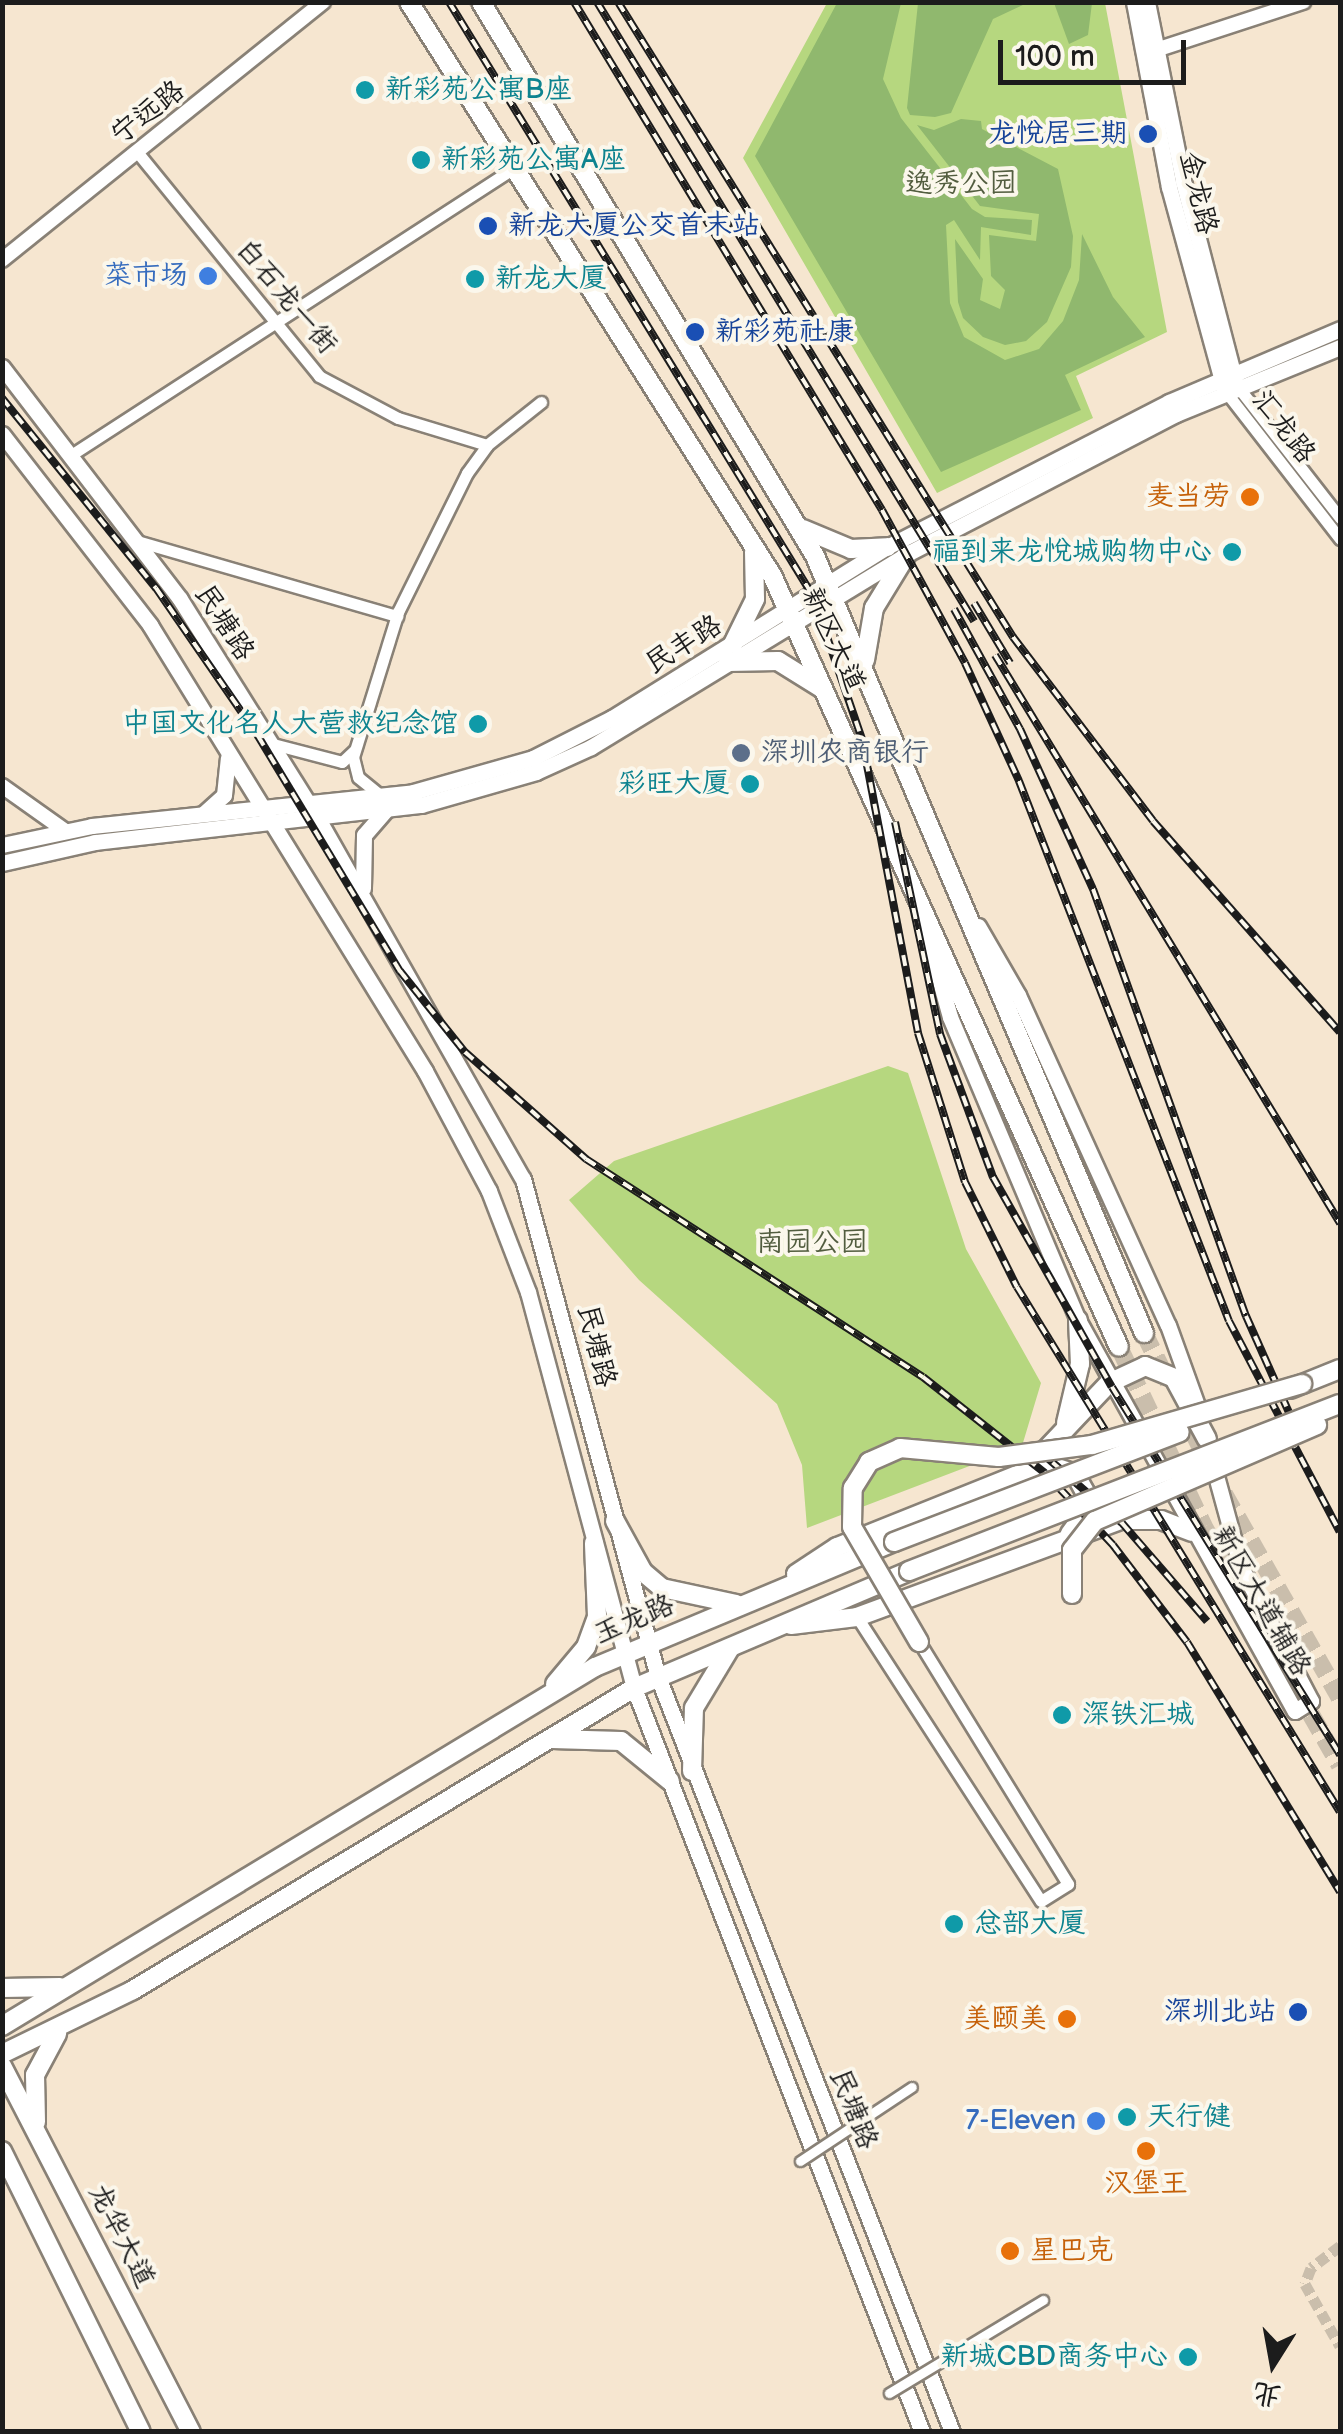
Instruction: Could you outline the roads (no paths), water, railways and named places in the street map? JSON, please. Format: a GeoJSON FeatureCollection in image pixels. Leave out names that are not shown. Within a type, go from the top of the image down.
{"type":"FeatureCollection","features":[{"type":"Feature","properties":{"kind":"main road","name":"新区大道"},"geometry":{"type":"LineString","coordinates":[[409,2],[752,541],[792,614],[1118,1347]]}},
{"type":"Feature","properties":{"kind":"main road","name":"新区大道"},"geometry":{"type":"LineString","coordinates":[[481,2],[799,526],[866,670],[954,888],[1144,1333]]}},
{"type":"Feature","properties":{"kind":"main road","name":"金龙路"},"geometry":{"type":"LineString","coordinates":[[1134,2],[1169,187],[1229,384]]}},
{"type":"Feature","properties":{"kind":"main road","name":"金龙路"},"geometry":{"type":"LineString","coordinates":[[1148,2],[1229,384]]}},
{"type":"Feature","properties":{"kind":"main road","name":"民丰路"},"geometry":{"type":"LineString","coordinates":[[2,862],[95,842],[265,815],[386,803],[533,758],[730,653],[887,547],[1340,329]]}},
{"type":"Feature","properties":{"kind":"main road","name":"民丰路"},"geometry":{"type":"LineString","coordinates":[[830,589],[907,554],[1229,384],[1340,348]]}},
{"type":"Feature","properties":{"kind":"main road","name":"民塘路"},"geometry":{"type":"LineString","coordinates":[[2,367],[136,541],[270,743],[366,901],[523,1178],[658,1677],[952,2432]]}},
{"type":"Feature","properties":{"kind":"main road","name":"民塘路"},"geometry":{"type":"LineString","coordinates":[[2,434],[150,625],[424,1071],[489,1191],[528,1292],[622,1654],[922,2432]]}},
{"type":"Feature","properties":{"kind":"main road"},"geometry":{"type":"LineString","coordinates":[[799,526],[838,546],[887,547]]}},
{"type":"Feature","properties":{"kind":"main road"},"geometry":{"type":"LineString","coordinates":[[752,541],[755,599],[730,653],[778,661],[814,678],[830,696]]}},
{"type":"Feature","properties":{"kind":"main road"},"geometry":{"type":"LineString","coordinates":[[866,670],[864,640],[874,608],[907,554]]}},
{"type":"Feature","properties":{"kind":"main road"},"geometry":{"type":"LineString","coordinates":[[202,814],[230,782],[222,740]]}},
{"type":"Feature","properties":{"kind":"main road"},"geometry":{"type":"LineString","coordinates":[[366,901],[360,855],[372,822],[386,803]]}},
{"type":"Feature","properties":{"kind":"main road","name":"民丰路"},"geometry":{"type":"LineString","coordinates":[[2,845],[64,830],[202,814],[265,815]]}},
{"type":"Feature","properties":{"kind":"main road","name":"新区大道辅路"},"geometry":{"type":"LineString","coordinates":[[918,902],[950,1017],[1078,1320],[1192,1532],[1296,1710],[1311,1702],[1241,1567],[1207,1440],[1174,1338],[1026,1012],[954,888]]}},
{"type":"Feature","properties":{"kind":"main road"},"geometry":{"type":"LineString","coordinates":[[1059,1436],[1078,1381],[1078,1320]]}},
{"type":"Feature","properties":{"kind":"main road"},"geometry":{"type":"LineString","coordinates":[[1026,1469],[1109,1383],[1144,1366],[1167,1372],[1207,1440]]}},
{"type":"Feature","properties":{"kind":"main road","name":"玉龙路"},"geometry":{"type":"LineString","coordinates":[[2,2026],[622,1654],[894,1542],[1340,1369]]}},
{"type":"Feature","properties":{"kind":"main road"},"geometry":{"type":"LineString","coordinates":[[919,1642],[852,1527],[852,1488],[869,1462],[912,1448],[1000,1457],[1092,1445],[1302,1384]]}},
{"type":"Feature","properties":{"kind":"main road"},"geometry":{"type":"LineString","coordinates":[[2,2054],[133,1990],[634,1688],[908,1570],[1340,1404]]}},
{"type":"Feature","properties":{"kind":"main road"},"geometry":{"type":"LineString","coordinates":[[1072,1594],[1072,1550],[1095,1522],[1340,1416]]}},
{"type":"Feature","properties":{"kind":"main road"},"geometry":{"type":"LineString","coordinates":[[767,1594],[837,1547],[1026,1469],[1056,1464],[1081,1482],[1085,1513],[1066,1537]]}},
{"type":"Feature","properties":{"kind":"main road"},"geometry":{"type":"LineString","coordinates":[[775,1628],[856,1617],[1066,1537],[1141,1518],[1192,1532]]}},
{"type":"Feature","properties":{"kind":"main road"},"geometry":{"type":"LineString","coordinates":[[615,1521],[643,1572],[662,1588],[741,1605]]}},
{"type":"Feature","properties":{"kind":"main road"},"geometry":{"type":"LineString","coordinates":[[538,1703],[592,1632],[598,1598],[594,1543]]}},
{"type":"Feature","properties":{"kind":"main road"},"geometry":{"type":"LineString","coordinates":[[706,1618],[726,1649]]}},
{"type":"Feature","properties":{"kind":"main road"},"geometry":{"type":"LineString","coordinates":[[692,1771],[694,1708],[726,1649]]}},
{"type":"Feature","properties":{"kind":"main road"},"geometry":{"type":"LineString","coordinates":[[563,1686],[580,1719]]}},
{"type":"Feature","properties":{"kind":"main road"},"geometry":{"type":"LineString","coordinates":[[542,1742],[609,1737],[670,1781]]}},
{"type":"Feature","properties":{"kind":"main road"},"geometry":{"type":"LineString","coordinates":[[114,1958],[133,1990]]}},
{"type":"Feature","properties":{"kind":"main road"},"geometry":{"type":"LineString","coordinates":[[2,1988],[70,1985]]}},
{"type":"Feature","properties":{"kind":"main road"},"geometry":{"type":"LineString","coordinates":[[39,2137],[37,2067],[68,2024]]}},
{"type":"Feature","properties":{"kind":"main road","name":"龙华大道"},"geometry":{"type":"LineString","coordinates":[[2,2066],[191,2432]]}},
{"type":"Feature","properties":{"kind":"main road"},"geometry":{"type":"LineString","coordinates":[[2,2151],[141,2432]]}},
{"type":"Feature","properties":{"kind":"street","name":"宁远路"},"geometry":{"type":"LineString","coordinates":[[2,260],[323,2]]}},
{"type":"Feature","properties":{"kind":"street"},"geometry":{"type":"LineString","coordinates":[[1156,50],[1304,2]]}},
{"type":"Feature","properties":{"kind":"street","name":"白石龙一街"},"geometry":{"type":"LineString","coordinates":[[138,153],[307,366],[341,392],[398,418],[488,445]]}},
{"type":"Feature","properties":{"kind":"street"},"geometry":{"type":"LineString","coordinates":[[71,455],[514,168]]}},
{"type":"Feature","properties":{"kind":"street","name":"汇龙路"},"geometry":{"type":"LineString","coordinates":[[1229,384],[1340,518]]}},
{"type":"Feature","properties":{"kind":"street","name":"汇龙路"},"geometry":{"type":"LineString","coordinates":[[1229,384],[1340,539]]}},
{"type":"Feature","properties":{"kind":"street"},"geometry":{"type":"LineString","coordinates":[[386,803],[358,777],[354,752],[397,616],[467,473],[488,445],[541,402]]}},
{"type":"Feature","properties":{"kind":"street"},"geometry":{"type":"LineString","coordinates":[[136,541],[397,616]]}},
{"type":"Feature","properties":{"kind":"street"},"geometry":{"type":"LineString","coordinates":[[270,743],[340,762],[354,752]]}},
{"type":"Feature","properties":{"kind":"street"},"geometry":{"type":"LineString","coordinates":[[2,786],[64,830]]}},
{"type":"Feature","properties":{"kind":"street"},"geometry":{"type":"LineString","coordinates":[[856,1617],[1042,1901],[1068,1884],[919,1642]]}},
{"type":"Feature","properties":{"kind":"street"},"geometry":{"type":"LineString","coordinates":[[690,1826],[711,1818]]}},
{"type":"Feature","properties":{"kind":"street"},"geometry":{"type":"LineString","coordinates":[[800,2162],[912,2088]]}},
{"type":"Feature","properties":{"kind":"street"},"geometry":{"type":"LineString","coordinates":[[888,2393],[1043,2300]]}},
{"type":"Feature","properties":{"kind":"tunnel"},"geometry":{"type":"LineString","coordinates":[[1144,1333],[1168,1382]]}},
{"type":"Feature","properties":{"kind":"tunnel"},"geometry":{"type":"LineString","coordinates":[[1119,1347],[1204,1527],[1340,1765]]}},
{"type":"Feature","properties":{"kind":"tunnel"},"geometry":{"type":"LineString","coordinates":[[1182,1409],[1210,1467]]}},
{"type":"Feature","properties":{"kind":"tunnel"},"geometry":{"type":"LineString","coordinates":[[1224,1494],[1340,1698]]}},
{"type":"Feature","properties":{"kind":"tunnel"},"geometry":{"type":"LineString","coordinates":[[1340,2246],[1311,2268],[1305,2284],[1340,2346]]}},
{"type":"Feature","properties":{"kind":"railway"},"geometry":{"type":"LineString","coordinates":[[449,2],[813,596],[862,739],[918,1033],[965,1182],[1017,1287],[1340,1812]]}},
{"type":"Feature","properties":{"kind":"railway"},"geometry":{"type":"LineString","coordinates":[[574,2],[882,510],[965,663],[1019,781],[1229,1321],[1340,1532]]}},
{"type":"Feature","properties":{"kind":"railway"},"geometry":{"type":"LineString","coordinates":[[597,2],[974,621]]}},
{"type":"Feature","properties":{"kind":"railway"},"geometry":{"type":"LineString","coordinates":[[618,2],[1013,637],[1153,821],[1340,1032]]}},
{"type":"Feature","properties":{"kind":"railway"},"geometry":{"type":"LineString","coordinates":[[2,398],[156,588],[258,736],[400,971],[465,1052],[586,1159],[923,1377],[1045,1473],[1113,1545],[1187,1642],[1340,1892]]}},
{"type":"Feature","properties":{"kind":"railway"},"geometry":{"type":"LineString","coordinates":[[974,603],[1010,663]]}},
{"type":"Feature","properties":{"kind":"railway"},"geometry":{"type":"LineString","coordinates":[[954,609],[1020,729],[1093,889],[1246,1316],[1290,1415]]}},
{"type":"Feature","properties":{"kind":"railway"},"geometry":{"type":"LineString","coordinates":[[995,655],[1340,1223]]}},
{"type":"Feature","properties":{"kind":"railway"},"geometry":{"type":"LineString","coordinates":[[895,822],[940,1034],[993,1177],[1112,1387],[1340,1755]]}},
{"type":"Feature","properties":{"kind":"railway"},"geometry":{"type":"LineString","coordinates":[[1036,1448],[1122,1523],[1207,1621]]}},
{"type":"Feature","properties":{"kind":"place","name":"新彩苑公寓B座"},"geometry":{"type":"Point","coordinates":[365,90]}},
{"type":"Feature","properties":{"kind":"place","name":"龙悦居三期"},"geometry":{"type":"Point","coordinates":[1148,134]}},
{"type":"Feature","properties":{"kind":"place","name":"新彩苑公寓A座"},"geometry":{"type":"Point","coordinates":[421,160]}},
{"type":"Feature","properties":{"kind":"place","name":"新龙大厦公交首末站"},"geometry":{"type":"Point","coordinates":[488,226]}},
{"type":"Feature","properties":{"kind":"place","name":"菜市场"},"geometry":{"type":"Point","coordinates":[208,276]}},
{"type":"Feature","properties":{"kind":"place","name":"新龙大厦"},"geometry":{"type":"Point","coordinates":[475,279]}},
{"type":"Feature","properties":{"kind":"place","name":"新彩苑社康"},"geometry":{"type":"Point","coordinates":[695,332]}},
{"type":"Feature","properties":{"kind":"place","name":"麦当劳"},"geometry":{"type":"Point","coordinates":[1250,497]}},
{"type":"Feature","properties":{"kind":"place","name":"福到来龙悦城购物中心"},"geometry":{"type":"Point","coordinates":[1232,552]}},
{"type":"Feature","properties":{"kind":"place","name":"中国文化名人大营救纪念馆"},"geometry":{"type":"Point","coordinates":[478,724]}},
{"type":"Feature","properties":{"kind":"place","name":"深圳农商银行"},"geometry":{"type":"Point","coordinates":[741,753]}},
{"type":"Feature","properties":{"kind":"place","name":"彩旺大厦"},"geometry":{"type":"Point","coordinates":[750,784]}},
{"type":"Feature","properties":{"kind":"place","name":"深铁汇城"},"geometry":{"type":"Point","coordinates":[1062,1715]}},
{"type":"Feature","properties":{"kind":"place","name":"总部大厦"},"geometry":{"type":"Point","coordinates":[954,1924]}},
{"type":"Feature","properties":{"kind":"place","name":"深圳北站"},"geometry":{"type":"Point","coordinates":[1298,2012]}},
{"type":"Feature","properties":{"kind":"place","name":"美颐美"},"geometry":{"type":"Point","coordinates":[1067,2019]}},
{"type":"Feature","properties":{"kind":"place","name":"天行健"},"geometry":{"type":"Point","coordinates":[1127,2117]}},
{"type":"Feature","properties":{"kind":"place","name":"7-Eleven"},"geometry":{"type":"Point","coordinates":[1096,2121]}},
{"type":"Feature","properties":{"kind":"place","name":"汉堡王"},"geometry":{"type":"Point","coordinates":[1146,2151]}},
{"type":"Feature","properties":{"kind":"place","name":"星巴克"},"geometry":{"type":"Point","coordinates":[1010,2251]}},
{"type":"Feature","properties":{"kind":"place","name":"新城CBD商务中心"},"geometry":{"type":"Point","coordinates":[1188,2357]}},
{"type":"Feature","properties":{"kind":"park label","name":"逸秀公园"},"geometry":{"type":"Point","coordinates":[961,184]}},
{"type":"Feature","properties":{"kind":"park label","name":"南园公园"},"geometry":{"type":"Point","coordinates":[812,1243]}}]}
